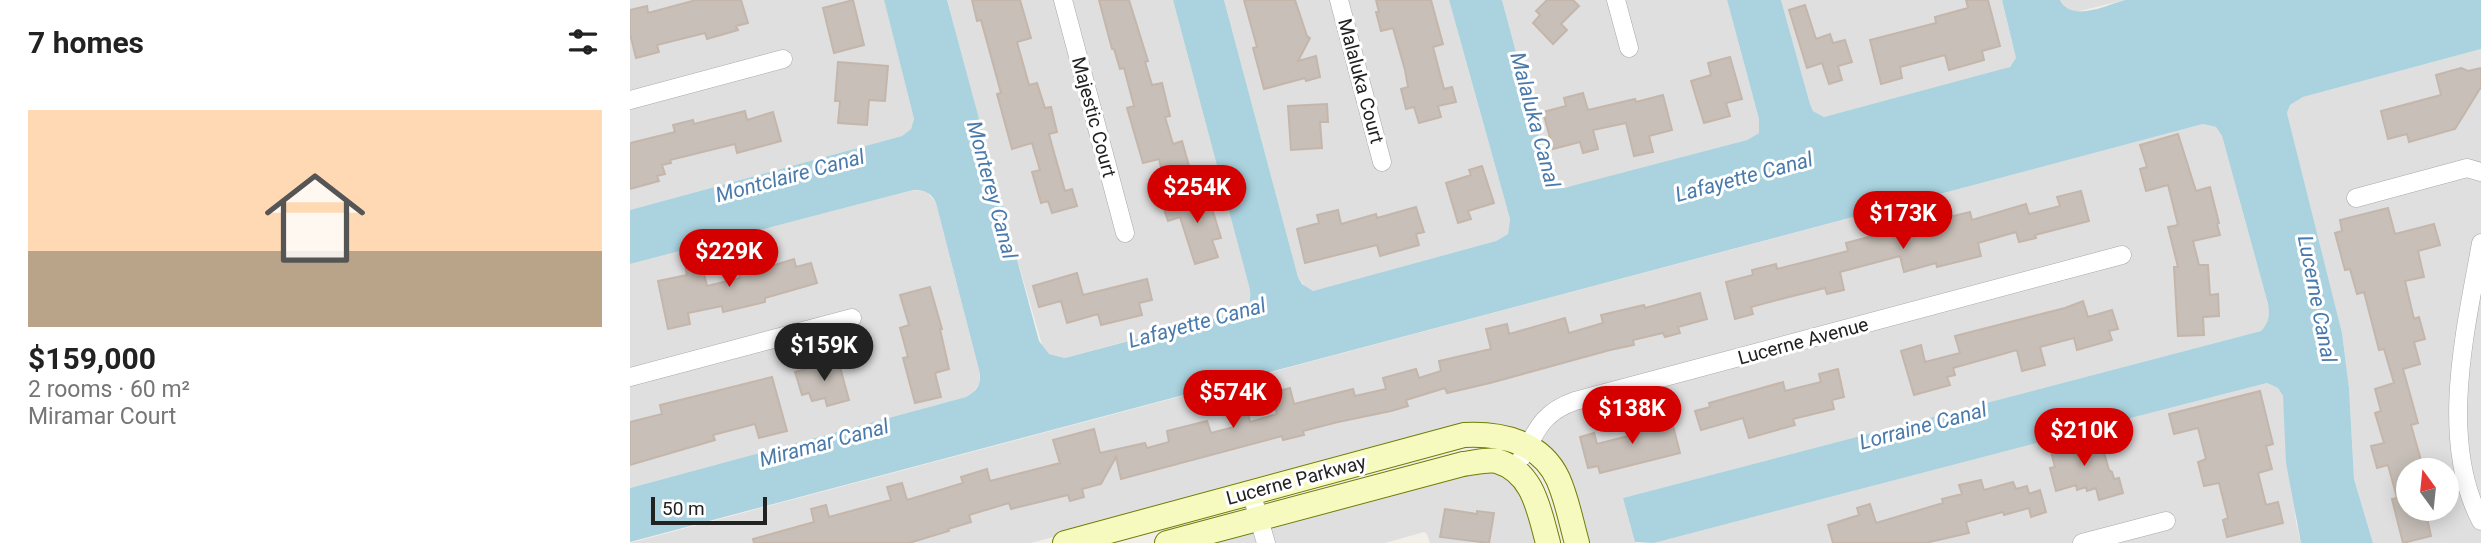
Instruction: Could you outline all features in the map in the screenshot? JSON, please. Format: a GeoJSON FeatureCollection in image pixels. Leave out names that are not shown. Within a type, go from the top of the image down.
{"type":"FeatureCollection","features":[{"type":"Feature","properties":{"kind":"street","name":"Majestic Court"},"geometry":{"type":"LineString","coordinates":[[1063,0],[1125,233]]}},
{"type":"Feature","properties":{"kind":"street","name":"Malaluka Court"},"geometry":{"type":"LineString","coordinates":[[1339,0],[1382,162]]}},
{"type":"Feature","properties":{"kind":"street"},"geometry":{"type":"LineString","coordinates":[[1616,0],[1629,48]]}},
{"type":"Feature","properties":{"kind":"street"},"geometry":{"type":"LineString","coordinates":[[630,100],[783,60]]}},
{"type":"Feature","properties":{"kind":"street"},"geometry":{"type":"LineString","coordinates":[[2356,198],[2467,168],[2481,172]]}},
{"type":"Feature","properties":{"kind":"street"},"geometry":{"type":"LineString","coordinates":[[2481,243],[2463,345],[2459,418],[2463,466],[2481,521]]}},
{"type":"Feature","properties":{"kind":"street","name":"Lucerne Avenue"},"geometry":{"type":"LineString","coordinates":[[1515,469],[1542,422],[1556,407],[2123,255]]}},
{"type":"Feature","properties":{"kind":"street"},"geometry":{"type":"LineString","coordinates":[[630,377],[852,318]]}},
{"type":"Feature","properties":{"kind":"street","name":"Lucerne Parkway"},"geometry":{"type":"LineString","coordinates":[[1065,543],[1464,435],[1505,437],[1528,446]]}},
{"type":"Feature","properties":{"kind":"street"},"geometry":{"type":"LineString","coordinates":[[1528,446],[1550,465],[1558,480],[1577,543]]}},
{"type":"Feature","properties":{"kind":"street","name":"Lucerne Parkway"},"geometry":{"type":"LineString","coordinates":[[1167,543],[1463,464],[1495,460],[1515,469]]}},
{"type":"Feature","properties":{"kind":"street"},"geometry":{"type":"LineString","coordinates":[[1515,469],[1531,486],[1548,543]]}},
{"type":"Feature","properties":{"kind":"street"},"geometry":{"type":"LineString","coordinates":[[1251,492],[1266,543]]}},
{"type":"Feature","properties":{"kind":"street"},"geometry":{"type":"LineString","coordinates":[[2082,543],[2166,521]]}},
{"type":"Feature","properties":{"kind":"shaded area"},"geometry":{"type":"Polygon","coordinates":[[[630,0],[884,0],[914,119],[911,129],[902,136],[630,210],[630,0]]]}},
{"type":"Feature","properties":{"kind":"shaded area"},"geometry":{"type":"Polygon","coordinates":[[[947,0],[1173,0],[1250,290],[1251,297],[1247,308],[1065,358],[1049,354],[1043,348],[947,0]]]}},
{"type":"Feature","properties":{"kind":"shaded area"},"geometry":{"type":"Polygon","coordinates":[[[1224,0],[1449,0],[1510,219],[1508,234],[1496,241],[1321,289],[1307,289],[1298,277],[1224,0]]]}},
{"type":"Feature","properties":{"kind":"shaded area"},"geometry":{"type":"Polygon","coordinates":[[[1502,0],[1727,0],[1759,119],[1759,133],[1747,140],[1571,187],[1558,186],[1549,175],[1502,0]]]}},
{"type":"Feature","properties":{"kind":"shaded area"},"geometry":{"type":"Polygon","coordinates":[[[1781,0],[2002,0],[2016,58],[2005,70],[1824,117],[1813,111],[1810,104],[1781,0]]]}},
{"type":"Feature","properties":{"kind":"shaded area"},"geometry":{"type":"Polygon","coordinates":[[[2060,0],[2125,0],[2076,12],[2066,8],[2060,0]]]}},
{"type":"Feature","properties":{"kind":"shaded area"},"geometry":{"type":"Polygon","coordinates":[[[2481,49],[2481,543],[2373,543],[2354,479],[2349,388],[2342,333],[2287,113],[2290,105],[2303,97],[2481,49]]]}},
{"type":"Feature","properties":{"kind":"shaded area"},"geometry":{"type":"Polygon","coordinates":[[[2203,124],[2216,127],[2222,136],[2268,304],[2270,315],[2261,331],[1623,498],[1636,543],[1585,543],[1566,477],[1461,427],[1031,543],[630,543],[2203,124]]]}},
{"type":"Feature","properties":{"kind":"shaded area"},"geometry":{"type":"Polygon","coordinates":[[[913,190],[927,192],[936,203],[979,370],[980,383],[973,393],[630,488],[630,264],[913,190]]]}},
{"type":"Feature","properties":{"kind":"shaded area"},"geometry":{"type":"Polygon","coordinates":[[[2267,383],[2278,388],[2283,396],[2296,522],[2301,543],[1654,543],[2113,423],[2119,441],[2128,440],[2123,420],[2267,383]]]}},
{"type":"Feature","properties":{"kind":"shaded area"},"geometry":{"type":"Polygon","coordinates":[[[1494,469],[1524,490],[1540,543],[1430,543],[1424,532],[1385,543],[1201,543],[1465,473],[1494,469]]]}},
{"type":"Feature","properties":{"kind":"water"},"geometry":{"type":"Polygon","coordinates":[[[884,0],[947,0],[1039,341],[1049,354],[1065,358],[1241,311],[1249,303],[1250,290],[1173,0],[1224,0],[1298,277],[1302,284],[1313,291],[1496,241],[1508,234],[1510,219],[1449,0],[1502,0],[1549,175],[1552,182],[1564,188],[1747,140],[1759,133],[1759,119],[1727,0],[1781,0],[1810,104],[1813,111],[1824,117],[2010,67],[2016,58],[2002,0],[2060,0],[2065,7],[2081,11],[2125,0],[2481,0],[2481,49],[2303,97],[2290,105],[2287,113],[2342,333],[2349,388],[2354,479],[2373,543],[2301,543],[2286,463],[2283,396],[2278,388],[2267,383],[2123,420],[2128,440],[2119,442],[2113,423],[1654,543],[1635,542],[1623,498],[2261,331],[2268,319],[2268,304],[2222,136],[2216,127],[2203,124],[630,542],[630,488],[966,397],[978,386],[979,370],[936,203],[932,196],[924,191],[913,190],[630,264],[630,210],[902,136],[911,129],[914,119],[884,0]]]}},
{"type":"Feature","properties":{"kind":"building"},"geometry":{"type":"Polygon","coordinates":[[[696,0],[741,0],[748,23],[736,26],[738,30],[707,39],[705,33],[657,45],[659,52],[636,58],[630,34],[630,10],[647,6],[648,13],[696,0]]]}},
{"type":"Feature","properties":{"kind":"building"},"geometry":{"type":"Polygon","coordinates":[[[853,0],[864,45],[834,53],[823,8],[853,0]]]}},
{"type":"Feature","properties":{"kind":"building"},"geometry":{"type":"Polygon","coordinates":[[[972,0],[1020,0],[1031,38],[1017,42],[1029,85],[1037,83],[1045,108],[1051,107],[1057,132],[1049,134],[1065,191],[1072,189],[1077,206],[1052,213],[1048,201],[1041,203],[1032,172],[1040,170],[1032,143],[1012,149],[997,94],[1001,93],[981,20],[977,21],[972,0]]]}},
{"type":"Feature","properties":{"kind":"building"},"geometry":{"type":"Polygon","coordinates":[[[1099,0],[1129,0],[1148,61],[1145,62],[1152,85],[1162,83],[1170,116],[1165,117],[1173,144],[1182,141],[1191,173],[1164,180],[1159,159],[1143,163],[1127,108],[1134,106],[1124,68],[1120,69],[1112,49],[1099,0]]]}},
{"type":"Feature","properties":{"kind":"building"},"geometry":{"type":"Polygon","coordinates":[[[1244,0],[1295,0],[1310,38],[1298,61],[1316,56],[1320,77],[1306,81],[1305,78],[1264,89],[1253,48],[1257,47],[1244,0]]]}},
{"type":"Feature","properties":{"kind":"building"},"geometry":{"type":"Polygon","coordinates":[[[1376,0],[1431,0],[1443,44],[1433,47],[1444,89],[1452,87],[1456,102],[1438,106],[1441,117],[1419,123],[1414,107],[1406,109],[1401,89],[1408,87],[1405,70],[1393,28],[1381,31],[1376,0]]]}},
{"type":"Feature","properties":{"kind":"building"},"geometry":{"type":"Polygon","coordinates":[[[1547,0],[1573,0],[1579,6],[1561,24],[1567,30],[1553,44],[1533,23],[1540,15],[1536,11],[1547,0]]]}},
{"type":"Feature","properties":{"kind":"building"},"geometry":{"type":"Polygon","coordinates":[[[1966,0],[1988,0],[2000,46],[1982,51],[1984,60],[1949,70],[1945,55],[1900,67],[1902,78],[1881,84],[1870,40],[1936,23],[1935,17],[1968,8],[1966,0]]]}},
{"type":"Feature","properties":{"kind":"building"},"geometry":{"type":"Polygon","coordinates":[[[1805,5],[1816,39],[1830,34],[1833,43],[1845,40],[1852,62],[1838,66],[1842,80],[1829,84],[1822,63],[1807,68],[1789,10],[1805,5]]]}},
{"type":"Feature","properties":{"kind":"building"},"geometry":{"type":"Polygon","coordinates":[[[1730,57],[1742,99],[1726,103],[1730,116],[1704,123],[1691,81],[1711,75],[1708,63],[1730,57]]]}},
{"type":"Feature","properties":{"kind":"building"},"geometry":{"type":"Polygon","coordinates":[[[838,62],[888,66],[885,101],[869,100],[867,125],[838,123],[840,101],[835,101],[838,62]]]}},
{"type":"Feature","properties":{"kind":"building"},"geometry":{"type":"Polygon","coordinates":[[[2461,68],[2468,71],[2481,68],[2481,87],[2455,129],[2409,142],[2407,134],[2388,139],[2381,111],[2441,95],[2436,75],[2461,68]]]}},
{"type":"Feature","properties":{"kind":"building"},"geometry":{"type":"Polygon","coordinates":[[[1583,93],[1588,110],[1663,95],[1672,130],[1649,136],[1653,152],[1634,156],[1626,123],[1593,130],[1598,149],[1583,153],[1580,142],[1553,149],[1543,112],[1566,106],[1564,98],[1583,93]]]}},
{"type":"Feature","properties":{"kind":"building"},"geometry":{"type":"Polygon","coordinates":[[[1327,104],[1328,122],[1320,122],[1322,148],[1291,150],[1288,106],[1327,104]]]}},
{"type":"Feature","properties":{"kind":"building"},"geometry":{"type":"Polygon","coordinates":[[[745,111],[747,120],[773,112],[781,141],[737,153],[735,144],[670,160],[671,163],[662,165],[665,174],[657,176],[659,181],[630,189],[630,143],[675,132],[673,125],[693,120],[694,124],[745,111]]]}},
{"type":"Feature","properties":{"kind":"building"},"geometry":{"type":"Polygon","coordinates":[[[2178,134],[2196,191],[2210,187],[2219,223],[2220,235],[2193,241],[2199,265],[2208,265],[2210,295],[2218,294],[2219,316],[2203,317],[2204,335],[2178,336],[2174,267],[2178,267],[2168,227],[2178,225],[2168,185],[2146,191],[2140,169],[2147,167],[2140,145],[2178,134]]]}},
{"type":"Feature","properties":{"kind":"building"},"geometry":{"type":"Polygon","coordinates":[[[1482,166],[1494,203],[1468,211],[1471,219],[1458,223],[1446,183],[1471,175],[1469,170],[1482,166]]]}},
{"type":"Feature","properties":{"kind":"building"},"geometry":{"type":"Polygon","coordinates":[[[2081,191],[2089,221],[2035,235],[2036,238],[2019,242],[2016,232],[1978,243],[1981,256],[1937,267],[1936,263],[1904,272],[1900,256],[1840,272],[1844,290],[1827,294],[1825,288],[1751,307],[1753,314],[1735,319],[1726,282],[1753,275],[1752,270],[1776,264],[1777,269],[1848,251],[1846,243],[1926,222],[1924,215],[1939,212],[1941,219],[1970,212],[1972,220],[2026,204],[2029,214],[2060,206],[2057,197],[2081,191]]]}},
{"type":"Feature","properties":{"kind":"building"},"geometry":{"type":"Polygon","coordinates":[[[1207,192],[1221,238],[1212,240],[1218,257],[1195,264],[1180,217],[1168,221],[1163,206],[1207,192]]]}},
{"type":"Feature","properties":{"kind":"building"},"geometry":{"type":"Polygon","coordinates":[[[1416,207],[1424,232],[1416,234],[1419,245],[1380,256],[1377,245],[1305,263],[1297,229],[1319,223],[1317,215],[1338,210],[1341,224],[1376,214],[1377,218],[1416,207]]]}},
{"type":"Feature","properties":{"kind":"building"},"geometry":{"type":"Polygon","coordinates":[[[2388,208],[2395,234],[2434,224],[2440,245],[2418,251],[2424,277],[2405,281],[2414,319],[2419,317],[2425,339],[2414,342],[2420,364],[2403,369],[2418,423],[2411,425],[2420,458],[2396,458],[2396,494],[2388,465],[2377,468],[2371,446],[2384,443],[2375,413],[2381,411],[2375,389],[2394,383],[2384,349],[2379,350],[2364,292],[2357,294],[2350,269],[2345,270],[2335,233],[2342,231],[2340,220],[2388,208]]]}},
{"type":"Feature","properties":{"kind":"building"},"geometry":{"type":"Polygon","coordinates":[[[794,259],[796,267],[811,263],[817,283],[765,298],[765,302],[723,312],[722,306],[688,313],[690,324],[668,329],[658,281],[687,275],[685,265],[701,262],[707,286],[740,278],[737,268],[756,263],[758,270],[794,259]]]}},
{"type":"Feature","properties":{"kind":"building"},"geometry":{"type":"Polygon","coordinates":[[[1077,273],[1083,295],[1147,279],[1152,300],[1139,303],[1142,315],[1101,325],[1098,314],[1067,323],[1061,301],[1039,307],[1033,286],[1077,273]]]}},
{"type":"Feature","properties":{"kind":"building"},"geometry":{"type":"Polygon","coordinates":[[[930,287],[942,329],[949,369],[935,373],[941,397],[915,403],[903,358],[908,357],[900,328],[909,325],[900,295],[930,287]]]}},
{"type":"Feature","properties":{"kind":"building"},"geometry":{"type":"Polygon","coordinates":[[[1700,293],[1707,319],[1678,327],[1680,333],[1665,337],[1663,333],[1633,340],[1634,345],[1490,383],[1447,393],[1445,388],[1406,400],[1408,406],[1391,411],[1303,431],[1304,435],[1283,440],[1282,436],[1121,479],[1116,457],[1101,484],[1082,489],[1084,497],[1070,501],[1068,495],[1011,509],[1009,503],[969,515],[971,522],[948,529],[949,531],[909,543],[754,543],[753,539],[814,522],[811,509],[826,505],[829,517],[891,500],[887,487],[902,483],[907,500],[963,483],[961,477],[987,469],[990,481],[1060,463],[1053,440],[1094,429],[1100,453],[1145,443],[1147,448],[1169,442],[1167,431],[1207,421],[1211,433],[1234,427],[1232,419],[1248,414],[1250,422],[1277,414],[1271,393],[1290,388],[1294,404],[1353,389],[1355,396],[1386,389],[1383,378],[1416,369],[1419,378],[1441,371],[1439,361],[1491,349],[1486,329],[1507,324],[1509,334],[1565,318],[1569,333],[1603,323],[1601,315],[1644,305],[1645,308],[1700,293]]]}},
{"type":"Feature","properties":{"kind":"building"},"geometry":{"type":"Polygon","coordinates":[[[2083,301],[2088,317],[2112,310],[2118,329],[2109,331],[2112,340],[2077,350],[2074,338],[2040,347],[2045,365],[2022,371],[2017,350],[1953,368],[1955,375],[1947,377],[1950,385],[1914,395],[1901,351],[1921,345],[1925,362],[1960,353],[1955,336],[2083,301]]]}},
{"type":"Feature","properties":{"kind":"building"},"geometry":{"type":"Polygon","coordinates":[[[838,360],[849,400],[827,406],[825,398],[812,401],[809,393],[802,395],[795,372],[838,360]]]}},
{"type":"Feature","properties":{"kind":"building"},"geometry":{"type":"Polygon","coordinates":[[[1838,369],[1844,397],[1832,400],[1834,409],[1793,419],[1795,425],[1749,438],[1743,418],[1701,430],[1695,411],[1710,407],[1709,403],[1783,382],[1785,391],[1821,382],[1819,374],[1838,369]]]}},
{"type":"Feature","properties":{"kind":"building"},"geometry":{"type":"Polygon","coordinates":[[[772,377],[787,431],[759,438],[755,424],[713,435],[715,440],[630,465],[630,422],[662,414],[660,405],[772,377]]]}},
{"type":"Feature","properties":{"kind":"building"},"geometry":{"type":"Polygon","coordinates":[[[2260,391],[2273,444],[2266,446],[2272,469],[2258,473],[2266,505],[2278,502],[2283,523],[2227,537],[2223,520],[2228,518],[2219,483],[2204,486],[2198,462],[2206,459],[2198,428],[2174,434],[2169,414],[2260,391]]]}},
{"type":"Feature","properties":{"kind":"building"},"geometry":{"type":"Polygon","coordinates":[[[1650,418],[1652,424],[1671,418],[1680,453],[1600,473],[1598,466],[1588,468],[1580,437],[1594,433],[1597,444],[1632,435],[1629,424],[1650,418]]]}},
{"type":"Feature","properties":{"kind":"building"},"geometry":{"type":"Polygon","coordinates":[[[2099,435],[2109,470],[2114,479],[2119,478],[2123,493],[2099,500],[2096,488],[2077,490],[2076,485],[2056,491],[2050,468],[2055,467],[2050,448],[2099,435]]]}},
{"type":"Feature","properties":{"kind":"building"},"geometry":{"type":"Polygon","coordinates":[[[1981,480],[1984,490],[2013,482],[2016,489],[2027,486],[2029,494],[2040,490],[2046,512],[2031,517],[2029,508],[2004,515],[2003,512],[1966,522],[1969,533],[1925,543],[1833,543],[1828,525],[1859,515],[1857,508],[1870,504],[1876,523],[1943,503],[1942,499],[1962,494],[1959,485],[1981,480]]]}},
{"type":"Feature","properties":{"kind":"building"},"geometry":{"type":"Polygon","coordinates":[[[2396,498],[2396,515],[2392,499],[2396,498]]]}},
{"type":"Feature","properties":{"kind":"building"},"geometry":{"type":"Polygon","coordinates":[[[1445,509],[1477,514],[1477,511],[1494,513],[1489,543],[1440,537],[1445,509]]]}},
{"type":"Feature","properties":{"kind":"building"},"geometry":{"type":"Polygon","coordinates":[[[2398,522],[2428,522],[2431,536],[2403,543],[2398,522]]]}},
{"type":"Feature","properties":{"kind":"water label","name":"Malaluka Canal"},"geometry":{"type":"Point","coordinates":[1535,120]}},
{"type":"Feature","properties":{"kind":"water label","name":"Montclaire Canal"},"geometry":{"type":"Point","coordinates":[790,176]}},
{"type":"Feature","properties":{"kind":"water label","name":"Lafayette Canal"},"geometry":{"type":"Point","coordinates":[1744,177]}},
{"type":"Feature","properties":{"kind":"water label","name":"Monterey Canal"},"geometry":{"type":"Point","coordinates":[992,190]}},
{"type":"Feature","properties":{"kind":"water label","name":"Lucerne Canal"},"geometry":{"type":"Point","coordinates":[2317,299]}},
{"type":"Feature","properties":{"kind":"water label","name":"Lafayette Canal"},"geometry":{"type":"Point","coordinates":[1197,323]}},
{"type":"Feature","properties":{"kind":"water label","name":"Lorraine Canal"},"geometry":{"type":"Point","coordinates":[1923,426]}},
{"type":"Feature","properties":{"kind":"water label","name":"Miramar Canal"},"geometry":{"type":"Point","coordinates":[824,443]}}]}
